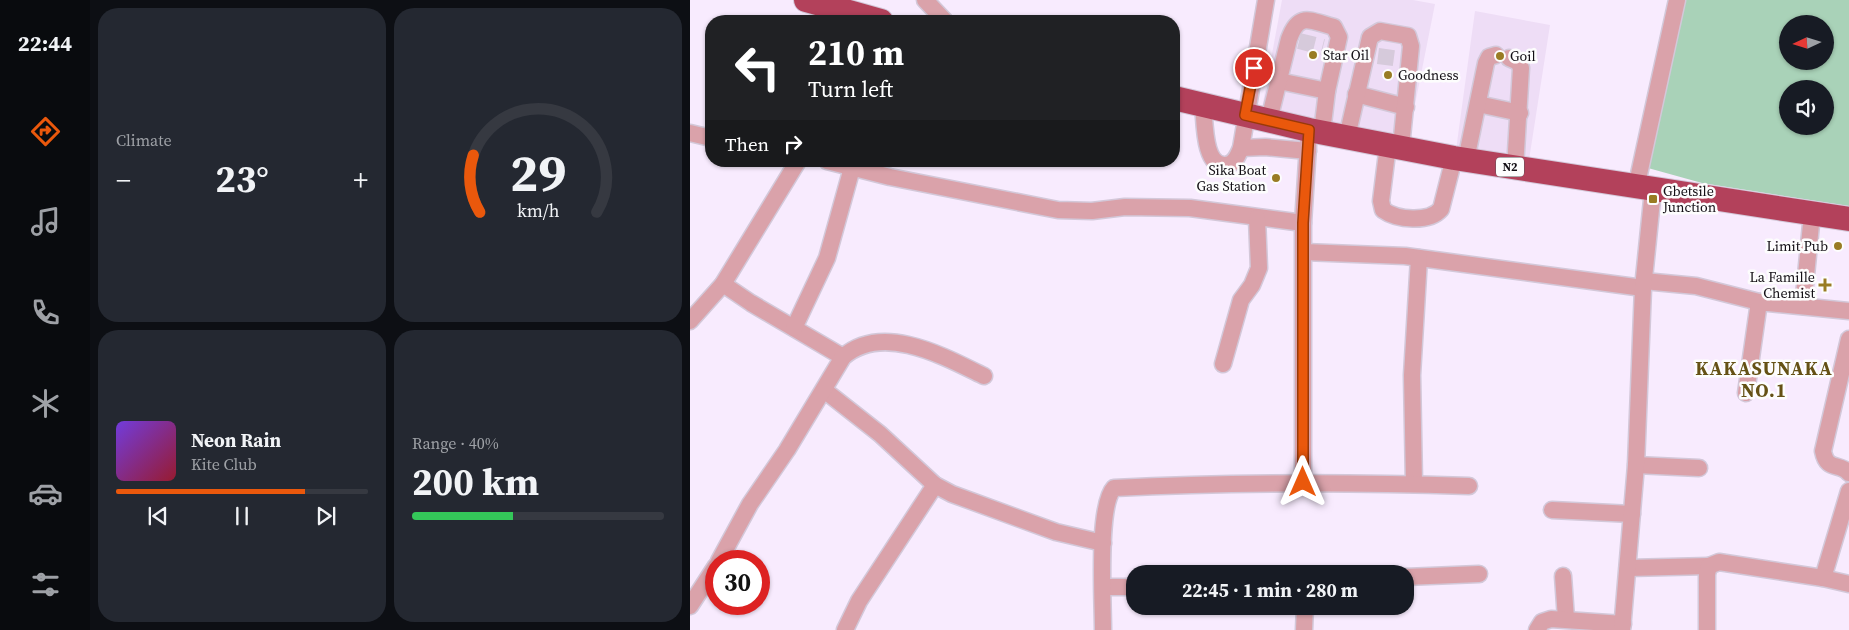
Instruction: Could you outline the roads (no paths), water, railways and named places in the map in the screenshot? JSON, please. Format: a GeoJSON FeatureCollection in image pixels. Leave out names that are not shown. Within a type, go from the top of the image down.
{"type":"FeatureCollection","features":[{"type":"Feature","properties":{"kind":"highway"},"geometry":{"type":"LineString","coordinates":[[806,0],[834,4],[864,15]]}},
{"type":"Feature","properties":{"kind":"highway","name":"N2"},"geometry":{"type":"LineString","coordinates":[[1180,99],[1269,120],[1313,138],[1347,137],[1515,168],[1849,219]]}},
{"type":"Feature","properties":{"kind":"street"},"geometry":{"type":"LineString","coordinates":[[925,0],[939,15]]}},
{"type":"Feature","properties":{"kind":"street"},"geometry":{"type":"LineString","coordinates":[[1203,105],[1209,154],[1216,162],[1222,165],[1230,165],[1237,158],[1241,148],[1245,115],[1266,0]]}},
{"type":"Feature","properties":{"kind":"street"},"geometry":{"type":"LineString","coordinates":[[1537,630],[1542,622],[1623,627],[1636,465],[1644,284],[1645,189],[1678,0]]}},
{"type":"Feature","properties":{"kind":"street"},"geometry":{"type":"LineString","coordinates":[[1269,120],[1279,82],[1294,40],[1293,26],[1305,19],[1334,27],[1339,37],[1330,48],[1327,91],[1313,138],[1303,223],[1303,482]]}},
{"type":"Feature","properties":{"kind":"street"},"geometry":{"type":"LineString","coordinates":[[1347,137],[1356,94],[1372,55],[1370,37],[1380,31],[1408,36],[1411,46],[1405,60],[1406,107],[1381,201],[1383,210],[1390,215],[1426,219],[1435,216],[1440,209],[1460,159],[1478,104],[1486,63],[1489,57],[1502,56],[1518,62],[1521,68],[1520,112],[1515,168]]}},
{"type":"Feature","properties":{"kind":"street"},"geometry":{"type":"LineString","coordinates":[[1279,82],[1327,91]]}},
{"type":"Feature","properties":{"kind":"street"},"geometry":{"type":"LineString","coordinates":[[1356,94],[1406,107]]}},
{"type":"Feature","properties":{"kind":"street"},"geometry":{"type":"LineString","coordinates":[[1478,104],[1520,112]]}},
{"type":"Feature","properties":{"kind":"street"},"geometry":{"type":"LineString","coordinates":[[690,133],[705,137]]}},
{"type":"Feature","properties":{"kind":"street"},"geometry":{"type":"LineString","coordinates":[[1241,148],[1265,147],[1313,138]]}},
{"type":"Feature","properties":{"kind":"street"},"geometry":{"type":"LineString","coordinates":[[690,321],[723,284],[794,167]]}},
{"type":"Feature","properties":{"kind":"street"},"geometry":{"type":"LineString","coordinates":[[848,167],[1058,210],[1092,211],[1125,206],[1190,208],[1303,223]]}},
{"type":"Feature","properties":{"kind":"street"},"geometry":{"type":"LineString","coordinates":[[794,328],[827,258],[852,168]]}},
{"type":"Feature","properties":{"kind":"street"},"geometry":{"type":"LineString","coordinates":[[1802,306],[1812,214]]}},
{"type":"Feature","properties":{"kind":"street"},"geometry":{"type":"LineString","coordinates":[[1223,364],[1240,300],[1252,285],[1259,268],[1257,218]]}},
{"type":"Feature","properties":{"kind":"street"},"geometry":{"type":"LineString","coordinates":[[1304,252],[1419,258],[1644,284],[1696,286],[1759,302],[1849,311]]}},
{"type":"Feature","properties":{"kind":"street"},"geometry":{"type":"LineString","coordinates":[[1414,484],[1412,375],[1419,258]]}},
{"type":"Feature","properties":{"kind":"street"},"geometry":{"type":"LineString","coordinates":[[723,284],[843,357]]}},
{"type":"Feature","properties":{"kind":"street"},"geometry":{"type":"LineString","coordinates":[[1746,393],[1759,302]]}},
{"type":"Feature","properties":{"kind":"street"},"geometry":{"type":"LineString","coordinates":[[1849,339],[1823,451],[1825,459],[1832,466],[1847,470],[1849,473]]}},
{"type":"Feature","properties":{"kind":"street"},"geometry":{"type":"LineString","coordinates":[[725,550],[750,504],[824,390],[843,357],[854,348],[872,345],[915,345],[984,376]]}},
{"type":"Feature","properties":{"kind":"street"},"geometry":{"type":"LineString","coordinates":[[824,390],[880,434],[935,485],[952,494],[1056,532],[1103,543]]}},
{"type":"Feature","properties":{"kind":"street"},"geometry":{"type":"LineString","coordinates":[[1636,465],[1699,468]]}},
{"type":"Feature","properties":{"kind":"street"},"geometry":{"type":"LineString","coordinates":[[1103,630],[1103,543],[1107,501],[1114,488],[1205,483],[1303,482],[1469,486]]}},
{"type":"Feature","properties":{"kind":"street"},"geometry":{"type":"LineString","coordinates":[[845,630],[858,601],[935,485]]}},
{"type":"Feature","properties":{"kind":"street"},"geometry":{"type":"LineString","coordinates":[[1823,578],[1849,491]]}},
{"type":"Feature","properties":{"kind":"street"},"geometry":{"type":"LineString","coordinates":[[1552,510],[1632,514]]}},
{"type":"Feature","properties":{"kind":"street"},"geometry":{"type":"LineString","coordinates":[[1628,568],[1709,566],[1719,562],[1731,562],[1849,584]]}},
{"type":"Feature","properties":{"kind":"street"},"geometry":{"type":"LineString","coordinates":[[1708,630],[1707,574],[1709,566]]}},
{"type":"Feature","properties":{"kind":"street"},"geometry":{"type":"LineString","coordinates":[[1414,577],[1479,574]]}},
{"type":"Feature","properties":{"kind":"street"},"geometry":{"type":"LineString","coordinates":[[1563,576],[1577,623]]}},
{"type":"Feature","properties":{"kind":"street"},"geometry":{"type":"LineString","coordinates":[[690,606],[705,583]]}},
{"type":"Feature","properties":{"kind":"street"},"geometry":{"type":"LineString","coordinates":[[1104,587],[1126,586]]}},
{"type":"Feature","properties":{"kind":"street"},"geometry":{"type":"LineString","coordinates":[[1304,630],[1305,615]]}},
{"type":"Feature","properties":{"kind":"tunnel"},"geometry":{"type":"LineString","coordinates":[[1299,41],[1323,47]]}},
{"type":"Feature","properties":{"kind":"tunnel"},"geometry":{"type":"LineString","coordinates":[[1378,56],[1401,59]]}},
{"type":"Feature","properties":{"kind":"place","name":"Star Oil"},"geometry":{"type":"Point","coordinates":[1313,55]}},
{"type":"Feature","properties":{"kind":"place","name":"Goil"},"geometry":{"type":"Point","coordinates":[1500,56]}},
{"type":"Feature","properties":{"kind":"place","name":"Goodness"},"geometry":{"type":"Point","coordinates":[1388,75]}},
{"type":"Feature","properties":{"kind":"place","name":"Sika Boat Gas Station"},"geometry":{"type":"Point","coordinates":[1276,178]}},
{"type":"Feature","properties":{"kind":"place","name":"Gbetsile Junction"},"geometry":{"type":"Point","coordinates":[1653,199]}},
{"type":"Feature","properties":{"kind":"place","name":"Limit Pub"},"geometry":{"type":"Point","coordinates":[1838,246]}},
{"type":"Feature","properties":{"kind":"place","name":"La Famille Chemist"},"geometry":{"type":"Point","coordinates":[1825,285]}},
{"type":"Feature","properties":{"kind":"district","name":"KAKASUNAKA NO.1"},"geometry":{"type":"Point","coordinates":[1764,379]}}]}
